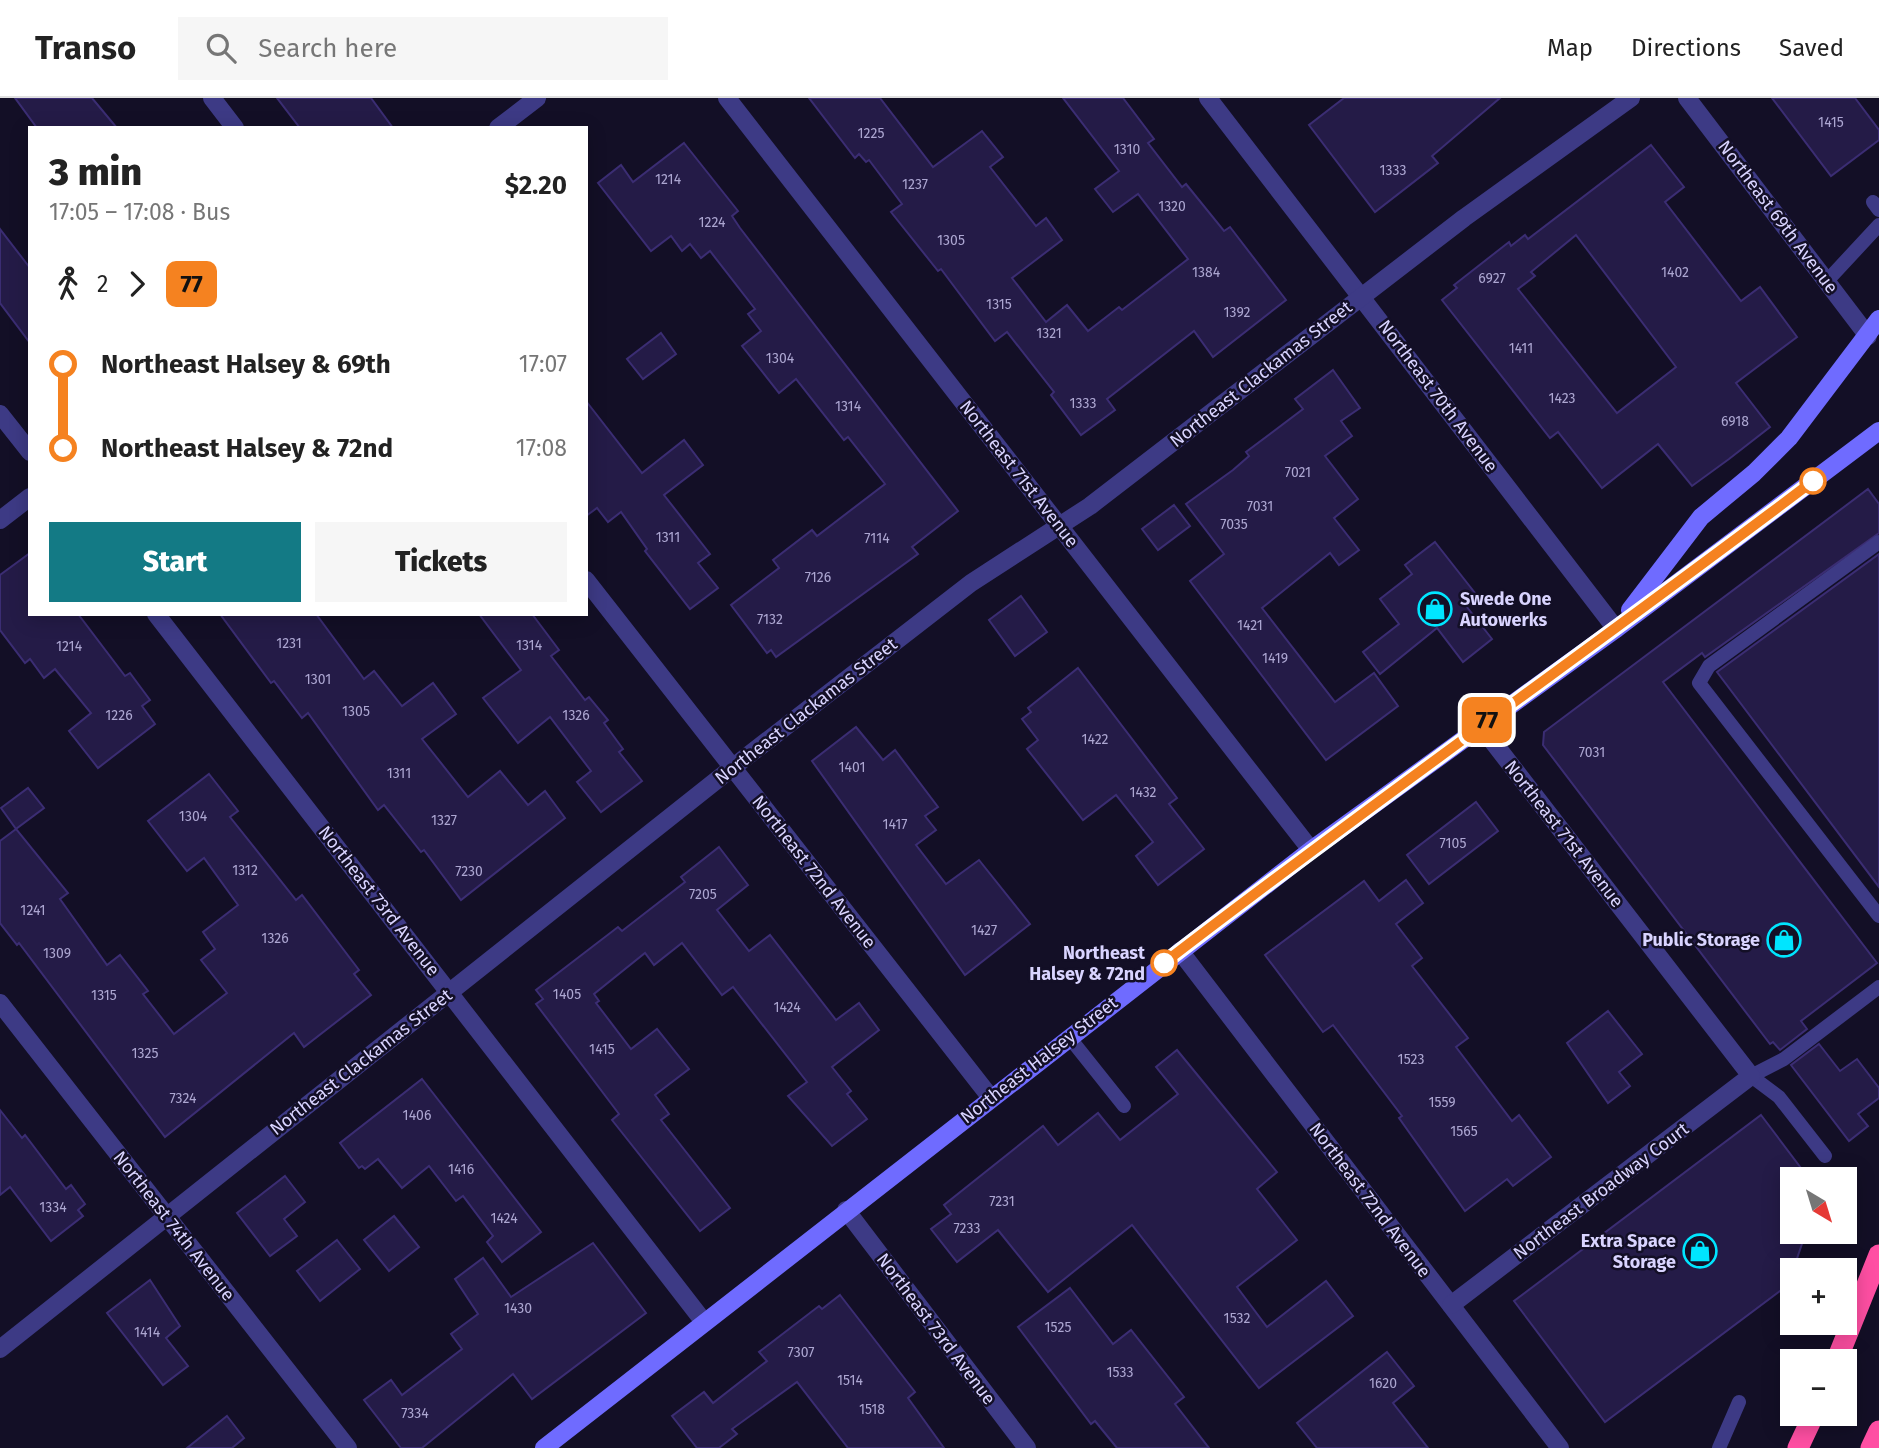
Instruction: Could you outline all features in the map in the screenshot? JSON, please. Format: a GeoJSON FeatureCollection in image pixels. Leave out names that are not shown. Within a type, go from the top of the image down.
{"type":"FeatureCollection","features":[{"type":"Feature","properties":{"kind":"highway"},"geometry":{"type":"LineString","coordinates":[[1841,1349],[1879,1255]]}},
{"type":"Feature","properties":{"kind":"highway"},"geometry":{"type":"LineString","coordinates":[[1798,1448],[1808,1426]]}},
{"type":"Feature","properties":{"kind":"highway"},"geometry":{"type":"LineString","coordinates":[[1871,1448],[1879,1431]]}},
{"type":"Feature","properties":{"kind":"main road"},"geometry":{"type":"LineString","coordinates":[[1616,629],[1701,517],[1754,473],[1789,438],[1879,319]]}},
{"type":"Feature","properties":{"kind":"main road","name":"Northeast Halsey Street"},"geometry":{"type":"LineString","coordinates":[[549,1446],[846,1210],[1311,850],[1616,629],[1879,432]]}},
{"type":"Feature","properties":{"kind":"street"},"geometry":{"type":"LineString","coordinates":[[212,98],[233,126]]}},
{"type":"Feature","properties":{"kind":"street"},"geometry":{"type":"LineString","coordinates":[[501,126],[537,98]]}},
{"type":"Feature","properties":{"kind":"street","name":"Northeast 71st Avenue"},"geometry":{"type":"LineString","coordinates":[[726,98],[1311,850]]}},
{"type":"Feature","properties":{"kind":"street","name":"Northeast 70th Avenue"},"geometry":{"type":"LineString","coordinates":[[1208,98],[1616,629]]}},
{"type":"Feature","properties":{"kind":"street","name":"Northeast Clackamas Street"},"geometry":{"type":"LineString","coordinates":[[0,1349],[732,768],[971,583],[1090,506],[1464,218],[1631,98]]}},
{"type":"Feature","properties":{"kind":"street","name":"Northeast 69th Avenue"},"geometry":{"type":"LineString","coordinates":[[1687,98],[1868,336]]}},
{"type":"Feature","properties":{"kind":"street"},"geometry":{"type":"LineString","coordinates":[[0,414],[28,449]]}},
{"type":"Feature","properties":{"kind":"street"},"geometry":{"type":"LineString","coordinates":[[0,520],[28,498]]}},
{"type":"Feature","properties":{"kind":"street","name":"Northeast 72nd Avenue"},"geometry":{"type":"LineString","coordinates":[[588,583],[991,1098]]}},
{"type":"Feature","properties":{"kind":"street","name":"Northeast 73rd Avenue"},"geometry":{"type":"LineString","coordinates":[[158,616],[704,1322]]}},
{"type":"Feature","properties":{"kind":"street","name":"Northeast 71st Avenue"},"geometry":{"type":"LineString","coordinates":[[1480,725],[1751,1076]]}},
{"type":"Feature","properties":{"kind":"street","name":"Northeast 72nd Avenue"},"geometry":{"type":"LineString","coordinates":[[1180,951],[1560,1448]]}},
{"type":"Feature","properties":{"kind":"street","name":"Northeast 74th Avenue"},"geometry":{"type":"LineString","coordinates":[[0,1003],[348,1448]]}},
{"type":"Feature","properties":{"kind":"street","name":"Northeast Broadway Court"},"geometry":{"type":"LineString","coordinates":[[1451,1305],[1751,1076]]}},
{"type":"Feature","properties":{"kind":"street","name":"Northeast 73rd Avenue"},"geometry":{"type":"LineString","coordinates":[[846,1210],[1027,1448]]}},
{"type":"Feature","properties":{"kind":"lane"},"geometry":{"type":"LineString","coordinates":[[1827,281],[1879,225]]}},
{"type":"Feature","properties":{"kind":"lane"},"geometry":{"type":"LineString","coordinates":[[1879,542],[1709,666],[1699,683],[1879,916]]}},
{"type":"Feature","properties":{"kind":"lane"},"geometry":{"type":"LineString","coordinates":[[1825,1156],[1779,1097],[1751,1076],[1784,1059],[1879,987]]}},
{"type":"Feature","properties":{"kind":"lane"},"geometry":{"type":"LineString","coordinates":[[1069,1037],[1124,1106]]}},
{"type":"Feature","properties":{"kind":"lane"},"geometry":{"type":"LineString","coordinates":[[1719,1448],[1739,1402]]}},
{"type":"Feature","properties":{"kind":"building"},"geometry":{"type":"Polygon","coordinates":[[[15,98],[92,98],[115,126],[36,126],[15,98]]]}},
{"type":"Feature","properties":{"kind":"building"},"geometry":{"type":"Polygon","coordinates":[[[277,98],[371,98],[392,126],[298,126],[277,98]]]}},
{"type":"Feature","properties":{"kind":"building"},"geometry":{"type":"Polygon","coordinates":[[[809,98],[880,98],[933,167],[982,131],[1003,157],[990,167],[1036,226],[1046,218],[1062,240],[1012,278],[1046,322],[1067,305],[1088,331],[1119,307],[1122,310],[1188,259],[1138,194],[1113,212],[1095,189],[1119,171],[1063,98],[1123,98],[1154,139],[1148,143],[1182,187],[1186,184],[1224,231],[1230,227],[1286,300],[1213,357],[1194,331],[1107,399],[1115,410],[1081,435],[1051,395],[1054,392],[1007,332],[995,341],[941,269],[938,271],[891,212],[902,204],[869,160],[866,162],[859,154],[855,158],[809,98]]]}},
{"type":"Feature","properties":{"kind":"building"},"geometry":{"type":"Polygon","coordinates":[[[1344,98],[1500,98],[1432,156],[1438,163],[1375,212],[1309,125],[1344,98]]]}},
{"type":"Feature","properties":{"kind":"building"},"geometry":{"type":"Polygon","coordinates":[[[1772,98],[1855,98],[1879,130],[1879,140],[1831,176],[1772,98]]]}},
{"type":"Feature","properties":{"kind":"building"},"geometry":{"type":"Polygon","coordinates":[[[684,143],[738,211],[732,216],[740,228],[958,511],[912,547],[918,554],[776,657],[771,650],[767,653],[731,605],[779,568],[773,560],[812,530],[817,536],[885,484],[848,437],[844,440],[796,379],[779,393],[742,346],[761,331],[748,314],[755,309],[710,251],[701,258],[690,244],[682,251],[671,236],[651,251],[598,183],[621,165],[633,182],[684,143]]]}},
{"type":"Feature","properties":{"kind":"building"},"geometry":{"type":"Polygon","coordinates":[[[1651,145],[1684,187],[1665,202],[1741,301],[1760,287],[1797,337],[1736,383],[1770,427],[1692,486],[1658,444],[1602,488],[1558,432],[1550,438],[1442,300],[1457,288],[1454,285],[1509,242],[1511,246],[1525,235],[1528,239],[1651,145]],[[1576,235],[1531,272],[1535,276],[1518,289],[1617,413],[1676,367],[1576,235]]]}},
{"type":"Feature","properties":{"kind":"building"},"geometry":{"type":"Polygon","coordinates":[[[0,229],[28,265],[28,340],[0,303],[0,229]]]}},
{"type":"Feature","properties":{"kind":"building"},"geometry":{"type":"Polygon","coordinates":[[[661,333],[676,354],[643,379],[627,359],[661,333]]]}},
{"type":"Feature","properties":{"kind":"building"},"geometry":{"type":"Polygon","coordinates":[[[1333,370],[1360,408],[1341,421],[1352,436],[1325,456],[1358,499],[1334,518],[1359,550],[1339,565],[1330,553],[1262,608],[1335,702],[1374,673],[1398,706],[1326,760],[1190,581],[1224,554],[1186,504],[1233,470],[1249,456],[1246,452],[1303,409],[1295,399],[1333,370]]]}},
{"type":"Feature","properties":{"kind":"building"},"geometry":{"type":"Polygon","coordinates":[[[588,404],[642,473],[684,440],[703,465],[664,495],[710,554],[698,563],[718,588],[690,609],[645,551],[647,549],[621,512],[608,522],[597,508],[588,515],[588,404]]]}},
{"type":"Feature","properties":{"kind":"building"},"geometry":{"type":"Polygon","coordinates":[[[1868,489],[1879,504],[1879,533],[1705,657],[1702,653],[1663,682],[1877,963],[1801,1021],[1807,1029],[1780,1050],[1773,1042],[1770,1044],[1543,745],[1544,732],[1868,489]]]}},
{"type":"Feature","properties":{"kind":"building"},"geometry":{"type":"Polygon","coordinates":[[[1174,505],[1190,526],[1158,550],[1142,529],[1174,505]]]}},
{"type":"Feature","properties":{"kind":"building"},"geometry":{"type":"Polygon","coordinates":[[[1435,542],[1475,593],[1463,602],[1492,639],[1463,662],[1437,628],[1380,674],[1363,652],[1399,624],[1380,599],[1412,574],[1405,565],[1435,542]]]}},
{"type":"Feature","properties":{"kind":"building"},"geometry":{"type":"Polygon","coordinates":[[[28,554],[28,616],[80,616],[125,676],[130,673],[150,700],[142,706],[155,724],[98,768],[69,731],[91,713],[55,669],[44,678],[30,659],[25,663],[0,630],[0,575],[28,554]]]}},
{"type":"Feature","properties":{"kind":"building"},"geometry":{"type":"Polygon","coordinates":[[[1879,554],[1879,887],[1717,672],[1879,554]]]}},
{"type":"Feature","properties":{"kind":"building"},"geometry":{"type":"Polygon","coordinates":[[[1021,596],[1047,632],[1015,656],[989,620],[1021,596]]]}},
{"type":"Feature","properties":{"kind":"building"},"geometry":{"type":"Polygon","coordinates":[[[221,616],[317,616],[364,679],[374,671],[402,706],[433,683],[456,714],[422,739],[468,797],[500,771],[528,805],[545,791],[565,818],[461,900],[424,850],[421,852],[384,805],[378,810],[308,713],[302,718],[274,681],[271,683],[221,616]]]}},
{"type":"Feature","properties":{"kind":"building"},"geometry":{"type":"Polygon","coordinates":[[[480,616],[534,616],[559,650],[551,656],[585,700],[589,697],[608,720],[604,723],[623,749],[619,752],[642,781],[601,812],[577,782],[591,771],[550,717],[518,743],[483,698],[521,670],[480,616]]]}},
{"type":"Feature","properties":{"kind":"building"},"geometry":{"type":"Polygon","coordinates":[[[1078,668],[1177,798],[1169,804],[1204,849],[1158,885],[1136,856],[1153,842],[1116,795],[1083,820],[1027,749],[1038,740],[1022,719],[1031,712],[1028,708],[1078,668]]]}},
{"type":"Feature","properties":{"kind":"building"},"geometry":{"type":"Polygon","coordinates":[[[856,727],[883,760],[895,750],[938,807],[925,816],[936,830],[916,845],[946,884],[979,860],[1030,924],[965,975],[812,761],[856,727]]]}},
{"type":"Feature","properties":{"kind":"building"},"geometry":{"type":"Polygon","coordinates":[[[209,774],[238,811],[230,817],[296,900],[302,895],[359,970],[354,974],[371,995],[304,1047],[294,1033],[165,1137],[19,943],[17,945],[0,923],[0,841],[16,829],[68,893],[60,899],[107,965],[120,955],[148,991],[143,994],[174,1034],[227,993],[201,960],[215,949],[203,932],[238,905],[204,858],[187,871],[148,821],[209,774]]]}},
{"type":"Feature","properties":{"kind":"building"},"geometry":{"type":"Polygon","coordinates":[[[28,788],[44,808],[16,829],[1,808],[28,788]]]}},
{"type":"Feature","properties":{"kind":"building"},"geometry":{"type":"Polygon","coordinates":[[[1476,802],[1498,831],[1429,884],[1407,855],[1476,802]]]}},
{"type":"Feature","properties":{"kind":"building"},"geometry":{"type":"Polygon","coordinates":[[[719,847],[748,885],[717,910],[749,951],[770,935],[836,1020],[859,1003],[879,1030],[832,1067],[851,1091],[847,1094],[867,1119],[832,1146],[788,1096],[807,1082],[733,987],[722,995],[682,943],[654,965],[645,953],[594,994],[599,1001],[596,1003],[631,1049],[657,1029],[689,1069],[655,1095],[669,1114],[661,1120],[730,1208],[700,1231],[612,1120],[619,1114],[536,1004],[543,999],[536,990],[618,927],[622,931],[685,882],[681,877],[719,847]]]}},
{"type":"Feature","properties":{"kind":"building"},"geometry":{"type":"Polygon","coordinates":[[[1406,880],[1423,903],[1396,924],[1422,958],[1412,966],[1468,1038],[1456,1047],[1512,1121],[1519,1115],[1551,1157],[1513,1186],[1507,1179],[1465,1211],[1399,1118],[1402,1116],[1333,1025],[1323,1032],[1265,955],[1364,881],[1379,901],[1406,880]]]}},
{"type":"Feature","properties":{"kind":"building"},"geometry":{"type":"Polygon","coordinates":[[[1608,1011],[1642,1054],[1619,1072],[1630,1086],[1608,1103],[1567,1043],[1608,1011]]]}},
{"type":"Feature","properties":{"kind":"building"},"geometry":{"type":"Polygon","coordinates":[[[1819,1044],[1840,1071],[1857,1059],[1879,1088],[1879,1098],[1858,1114],[1868,1126],[1849,1141],[1791,1065],[1819,1044]]]}},
{"type":"Feature","properties":{"kind":"building"},"geometry":{"type":"Polygon","coordinates":[[[1177,1050],[1277,1172],[1257,1189],[1297,1240],[1237,1287],[1267,1327],[1326,1281],[1353,1316],[1259,1388],[1132,1225],[1048,1292],[998,1230],[957,1262],[931,1229],[951,1214],[944,1205],[1043,1126],[1058,1145],[1098,1113],[1120,1140],[1178,1094],[1156,1067],[1177,1050]]]}},
{"type":"Feature","properties":{"kind":"building"},"geometry":{"type":"Polygon","coordinates":[[[422,1079],[541,1232],[502,1262],[487,1242],[493,1236],[463,1196],[456,1201],[429,1166],[402,1188],[378,1159],[365,1169],[362,1166],[359,1168],[340,1143],[422,1079]]]}},
{"type":"Feature","properties":{"kind":"building"},"geometry":{"type":"Polygon","coordinates":[[[0,1110],[22,1138],[25,1135],[66,1189],[71,1185],[85,1204],[78,1210],[83,1216],[51,1241],[10,1187],[0,1195],[0,1110]]]}},
{"type":"Feature","properties":{"kind":"building"},"geometry":{"type":"Polygon","coordinates":[[[1761,1115],[1800,1167],[1780,1167],[1780,1244],[1802,1244],[1797,1258],[1780,1258],[1780,1291],[1605,1422],[1514,1301],[1761,1115]]]}},
{"type":"Feature","properties":{"kind":"building"},"geometry":{"type":"Polygon","coordinates":[[[285,1176],[305,1202],[284,1219],[297,1236],[270,1256],[237,1213],[285,1176]]]}},
{"type":"Feature","properties":{"kind":"building"},"geometry":{"type":"Polygon","coordinates":[[[394,1216],[419,1247],[389,1271],[364,1240],[394,1216]]]}},
{"type":"Feature","properties":{"kind":"building"},"geometry":{"type":"Polygon","coordinates":[[[337,1240],[360,1269],[320,1301],[297,1271],[337,1240]]]}},
{"type":"Feature","properties":{"kind":"building"},"geometry":{"type":"Polygon","coordinates":[[[593,1243],[646,1313],[532,1399],[513,1374],[422,1448],[401,1448],[364,1400],[391,1380],[402,1395],[462,1349],[451,1334],[478,1314],[455,1279],[483,1258],[511,1297],[593,1243]]]}},
{"type":"Feature","properties":{"kind":"building"},"geometry":{"type":"Polygon","coordinates":[[[150,1280],[180,1326],[166,1338],[188,1366],[163,1385],[107,1313],[150,1280]]]}},
{"type":"Feature","properties":{"kind":"building"},"geometry":{"type":"Polygon","coordinates":[[[1070,1288],[1113,1344],[1131,1330],[1184,1397],[1175,1404],[1209,1448],[1117,1448],[1095,1421],[1091,1424],[1018,1327],[1070,1288]]]}},
{"type":"Feature","properties":{"kind":"building"},"geometry":{"type":"Polygon","coordinates":[[[840,1295],[915,1392],[908,1398],[944,1448],[848,1448],[797,1382],[732,1429],[737,1434],[719,1448],[697,1448],[672,1416],[704,1392],[713,1403],[767,1361],[759,1352],[819,1306],[822,1309],[840,1295]]]}},
{"type":"Feature","properties":{"kind":"building"},"geometry":{"type":"Polygon","coordinates":[[[1387,1352],[1414,1386],[1393,1403],[1428,1448],[1317,1448],[1297,1423],[1387,1352]]]}},
{"type":"Feature","properties":{"kind":"building"},"geometry":{"type":"Polygon","coordinates":[[[227,1416],[244,1438],[232,1448],[187,1448],[227,1416]]]}},
{"type":"Feature","properties":{"kind":"bus line","name":"77"},"geometry":{"type":"LineString","coordinates":[[1164,963],[1311,850],[1616,629],[1813,481]]}},
{"type":"Feature","properties":{"kind":"place","name":"Swede One Autowerks"},"geometry":{"type":"Point","coordinates":[1435,609]}},
{"type":"Feature","properties":{"kind":"place","name":"Public Storage"},"geometry":{"type":"Point","coordinates":[1784,940]}},
{"type":"Feature","properties":{"kind":"place","name":"Northeast Halsey & 72nd"},"geometry":{"type":"Point","coordinates":[1164,963]}},
{"type":"Feature","properties":{"kind":"place","name":"Extra Space Storage"},"geometry":{"type":"Point","coordinates":[1700,1251]}}]}
